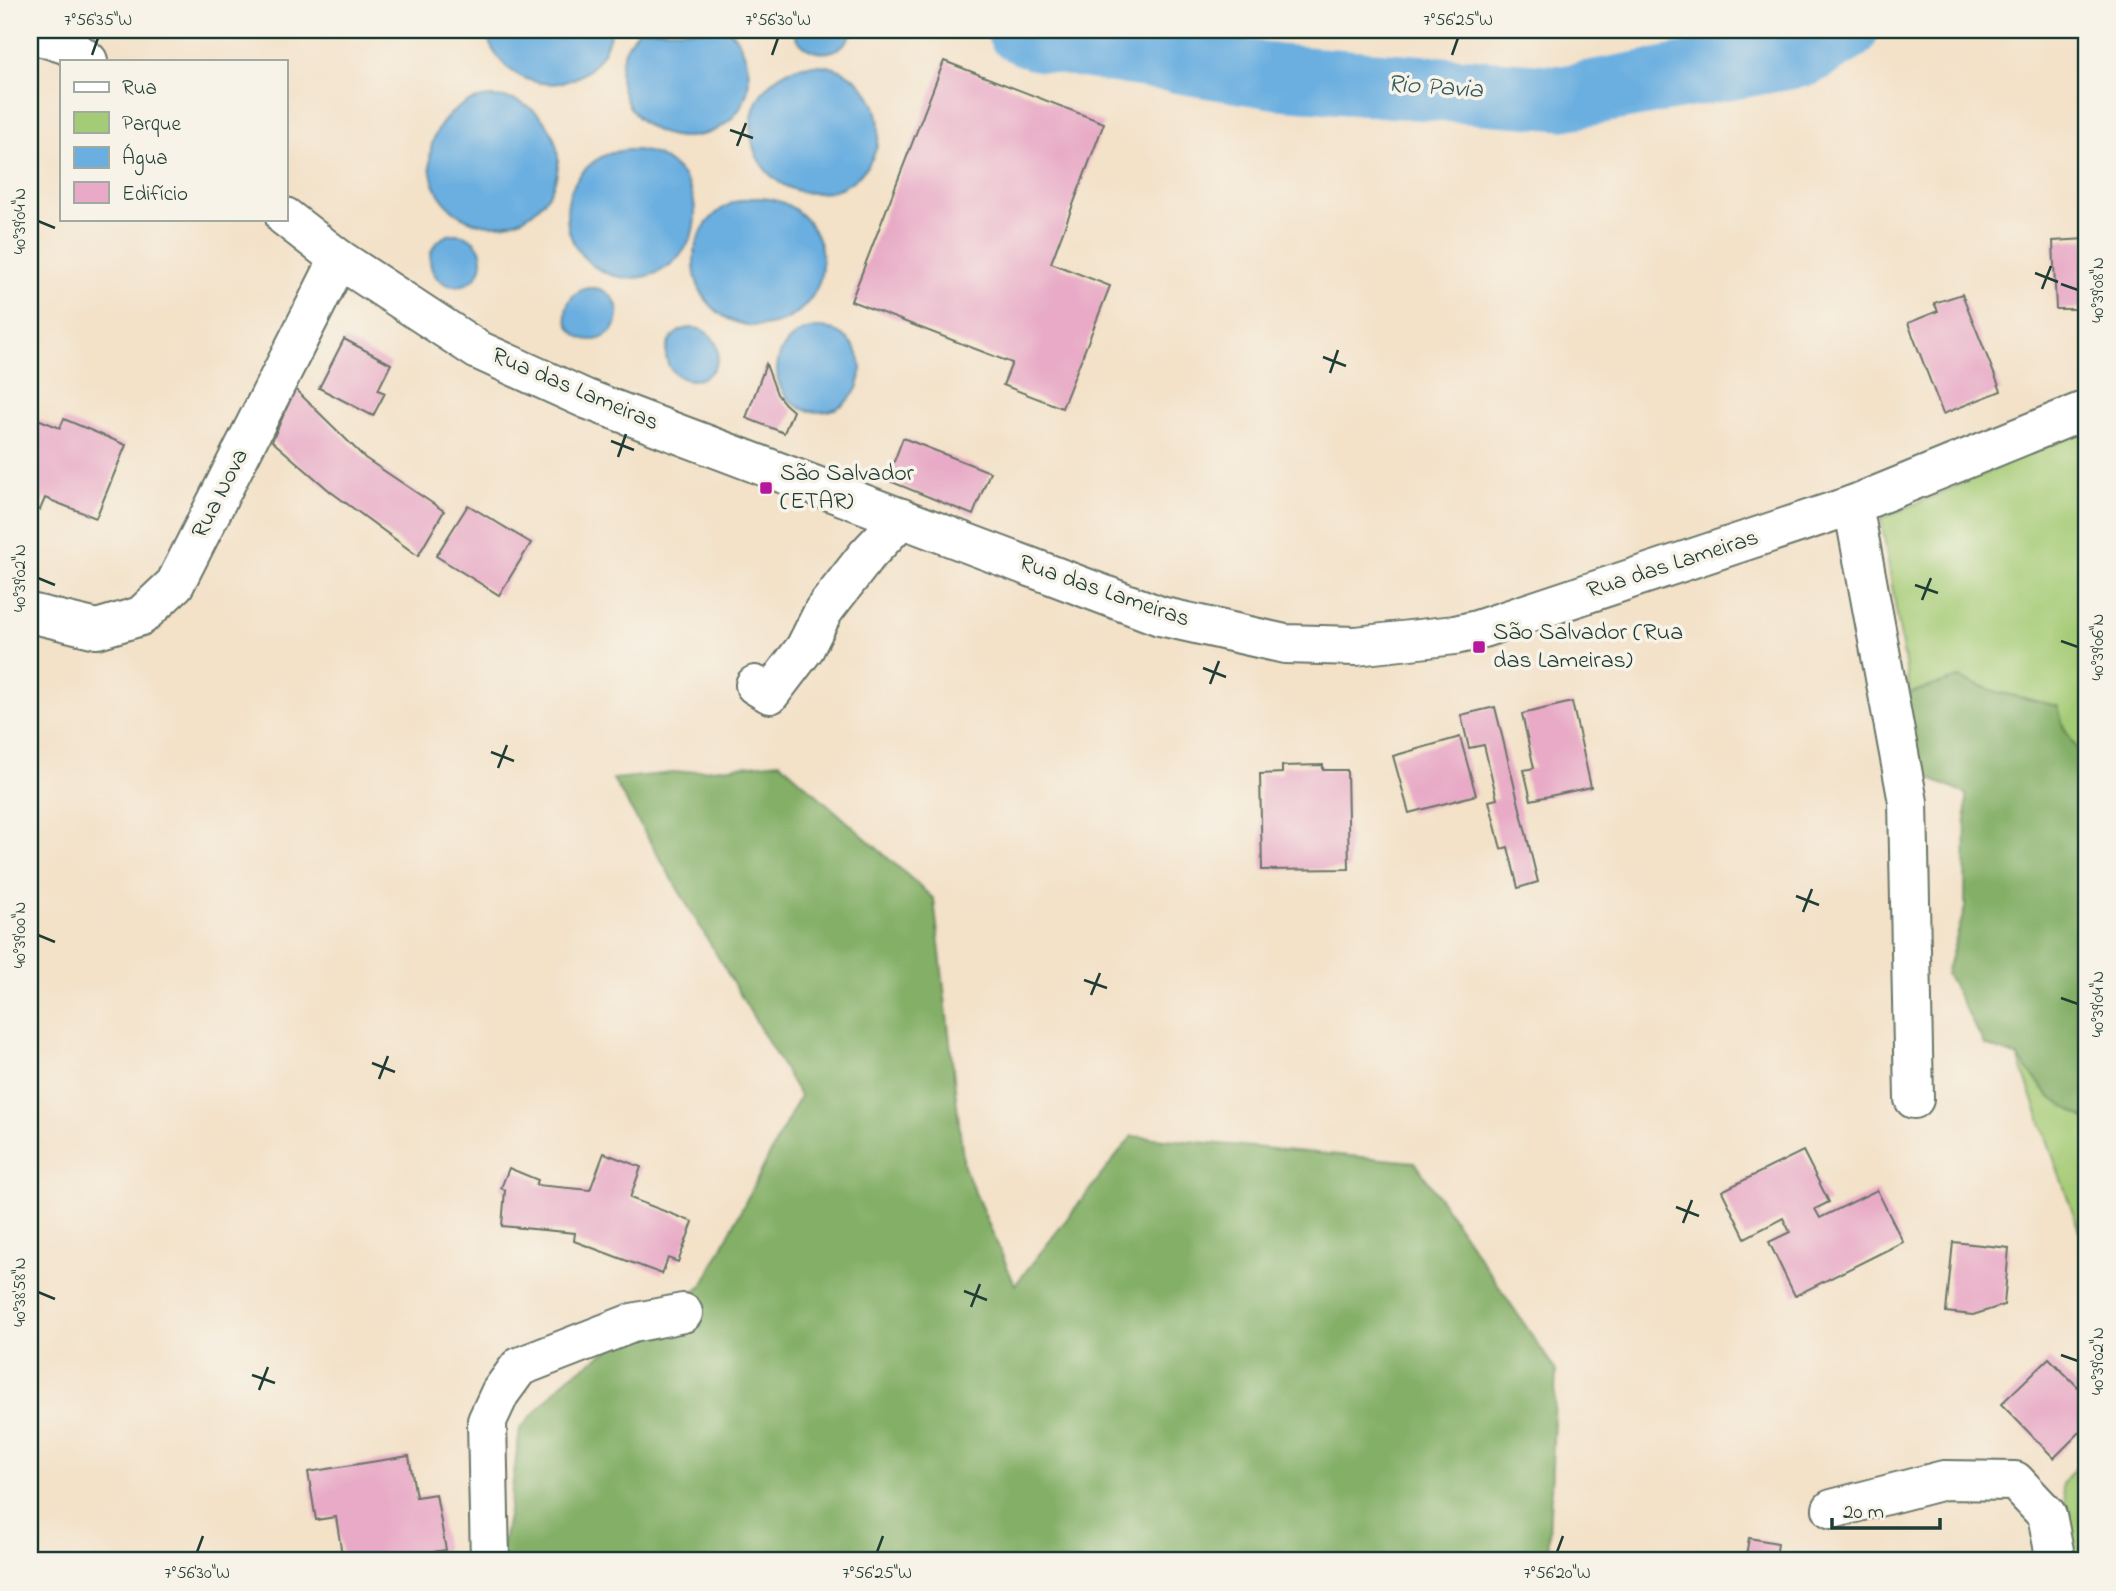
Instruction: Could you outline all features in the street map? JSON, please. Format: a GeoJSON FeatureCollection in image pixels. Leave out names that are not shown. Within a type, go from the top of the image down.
{"type":"FeatureCollection","features":[{"type":"Feature","properties":{"kind":"street"},"geometry":{"type":"LineString","coordinates":[[30,33],[68,46],[87,60]]}},
{"type":"Feature","properties":{"kind":"street","name":"Rua das Lameiras"},"geometry":{"type":"LineString","coordinates":[[287,219],[339,259],[478,350],[586,398],[1160,616],[1285,644],[1356,646],[1477,630],[1853,505],[2086,410]]}},
{"type":"Feature","properties":{"kind":"street","name":"Rua Nova"},"geometry":{"type":"LineString","coordinates":[[30,613],[97,629],[141,616],[175,584],[339,259]]}},
{"type":"Feature","properties":{"kind":"street"},"geometry":{"type":"LineString","coordinates":[[1853,505],[1908,802],[1914,1100]]}},
{"type":"Feature","properties":{"kind":"street"},"geometry":{"type":"LineString","coordinates":[[755,685],[770,694],[805,648],[824,610],[867,555],[902,518]]}},
{"type":"Feature","properties":{"kind":"street"},"geometry":{"type":"LineString","coordinates":[[490,1561],[487,1421],[500,1393],[519,1367],[632,1323],[683,1313]]}},
{"type":"Feature","properties":{"kind":"street"},"geometry":{"type":"LineString","coordinates":[[1832,1509],[1944,1480],[2015,1481],[2047,1515],[2056,1561]]}},
{"type":"Feature","properties":{"kind":"green space"},"geometry":{"type":"Polygon","coordinates":[[[2086,429],[2086,764],[2063,726],[2058,706],[1997,692],[1959,678],[1910,693],[1881,519],[2086,429]]]}},
{"type":"Feature","properties":{"kind":"green space"},"geometry":{"type":"Polygon","coordinates":[[[1958,678],[1997,692],[2058,706],[2063,726],[2086,764],[2086,1119],[2051,1098],[2018,1057],[1985,1045],[1946,974],[1965,908],[1966,794],[1937,782],[1919,770],[1906,720],[1910,693],[1958,678]]]}},
{"type":"Feature","properties":{"kind":"green space"},"geometry":{"type":"Polygon","coordinates":[[[780,762],[934,899],[964,1167],[1015,1285],[1132,1136],[1415,1162],[1556,1371],[1548,1561],[499,1561],[520,1429],[566,1379],[702,1286],[800,1096],[613,779],[780,762]]]}},
{"type":"Feature","properties":{"kind":"green space"},"geometry":{"type":"Polygon","coordinates":[[[2018,1057],[2051,1098],[2086,1119],[2086,1250],[2018,1057]]]}},
{"type":"Feature","properties":{"kind":"green space"},"geometry":{"type":"Polygon","coordinates":[[[2086,1455],[2086,1561],[2076,1561],[2062,1484],[2086,1455]]]}},
{"type":"Feature","properties":{"kind":"water"},"geometry":{"type":"Polygon","coordinates":[[[485,30],[611,30],[602,54],[588,70],[570,80],[550,84],[529,80],[511,70],[495,53],[485,30]]]}},
{"type":"Feature","properties":{"kind":"water"},"geometry":{"type":"Polygon","coordinates":[[[639,30],[729,30],[741,47],[748,67],[747,93],[736,114],[719,128],[697,136],[674,136],[653,129],[634,113],[622,89],[620,73],[625,50],[639,30]]]}},
{"type":"Feature","properties":{"kind":"water"},"geometry":{"type":"Polygon","coordinates":[[[792,30],[853,30],[848,40],[840,47],[822,52],[805,47],[797,40],[792,30]]]}},
{"type":"Feature","properties":{"kind":"water"},"geometry":{"type":"Polygon","coordinates":[[[815,65],[839,70],[860,84],[874,105],[879,129],[874,153],[860,174],[839,188],[815,193],[791,188],[770,174],[756,153],[751,129],[756,105],[770,84],[791,70],[815,65]]]}},
{"type":"Feature","properties":{"kind":"water"},"geometry":{"type":"Polygon","coordinates":[[[494,97],[518,102],[539,116],[553,137],[558,161],[553,185],[539,206],[518,220],[494,225],[470,220],[449,206],[435,185],[430,161],[435,137],[449,116],[470,102],[494,97]]]}},
{"type":"Feature","properties":{"kind":"water"},"geometry":{"type":"Polygon","coordinates":[[[631,150],[655,155],[676,169],[690,190],[695,214],[690,238],[676,259],[655,273],[631,278],[607,273],[586,259],[572,238],[567,214],[572,190],[586,169],[607,155],[631,150]]]}},
{"type":"Feature","properties":{"kind":"water"},"geometry":{"type":"Polygon","coordinates":[[[758,198],[782,203],[803,217],[817,238],[822,262],[817,286],[803,307],[782,321],[758,326],[734,321],[713,307],[699,286],[694,262],[699,238],[713,217],[734,203],[758,198]]]}},
{"type":"Feature","properties":{"kind":"water"},"geometry":{"type":"Polygon","coordinates":[[[456,234],[466,236],[474,242],[480,250],[480,270],[474,278],[466,284],[456,286],[446,284],[438,278],[432,270],[430,260],[432,250],[438,242],[446,236],[456,234]]]}},
{"type":"Feature","properties":{"kind":"water"},"geometry":{"type":"Polygon","coordinates":[[[592,288],[602,290],[610,296],[616,304],[616,324],[610,332],[602,338],[592,340],[582,338],[574,332],[568,324],[566,314],[568,304],[574,296],[582,290],[592,288]]]}},
{"type":"Feature","properties":{"kind":"water"},"geometry":{"type":"Polygon","coordinates":[[[692,328],[702,330],[710,336],[716,344],[716,364],[710,372],[702,378],[692,380],[682,378],[674,372],[668,364],[666,354],[668,344],[674,336],[682,330],[692,328]]]}},
{"type":"Feature","properties":{"kind":"water"},"geometry":{"type":"Polygon","coordinates":[[[819,328],[842,335],[854,347],[861,370],[854,393],[842,405],[819,412],[796,405],[784,393],[777,370],[784,347],[796,335],[819,328]]]}},
{"type":"Feature","properties":{"kind":"building"},"geometry":{"type":"Polygon","coordinates":[[[944,61],[1104,123],[1051,263],[1110,286],[1062,408],[1003,385],[1012,363],[851,301],[944,61]]]}},
{"type":"Feature","properties":{"kind":"building"},"geometry":{"type":"Polygon","coordinates":[[[2086,239],[2086,309],[2056,309],[2053,241],[2086,239]]]}},
{"type":"Feature","properties":{"kind":"building"},"geometry":{"type":"Polygon","coordinates":[[[1962,294],[2001,391],[1943,414],[1908,323],[1938,311],[1934,303],[1962,294]]]}},
{"type":"Feature","properties":{"kind":"building"},"geometry":{"type":"Polygon","coordinates":[[[344,339],[391,364],[378,390],[385,393],[373,416],[319,388],[344,339]]]}},
{"type":"Feature","properties":{"kind":"building"},"geometry":{"type":"Polygon","coordinates":[[[766,364],[777,394],[793,411],[784,433],[746,418],[766,364]]]}},
{"type":"Feature","properties":{"kind":"building"},"geometry":{"type":"Polygon","coordinates":[[[295,389],[365,458],[444,511],[418,556],[331,492],[272,441],[295,389]]]}},
{"type":"Feature","properties":{"kind":"building"},"geometry":{"type":"Polygon","coordinates":[[[30,416],[60,428],[64,419],[126,445],[96,518],[45,498],[40,510],[30,506],[30,416]]]}},
{"type":"Feature","properties":{"kind":"building"},"geometry":{"type":"Polygon","coordinates":[[[903,438],[990,472],[973,515],[887,480],[903,438]]]}},
{"type":"Feature","properties":{"kind":"building"},"geometry":{"type":"Polygon","coordinates":[[[468,505],[531,543],[499,595],[436,556],[468,505]]]}},
{"type":"Feature","properties":{"kind":"building"},"geometry":{"type":"Polygon","coordinates":[[[1572,702],[1591,787],[1531,800],[1524,770],[1534,768],[1522,714],[1572,702]]]}},
{"type":"Feature","properties":{"kind":"building"},"geometry":{"type":"Polygon","coordinates":[[[1495,707],[1538,882],[1518,888],[1508,847],[1501,849],[1489,801],[1497,799],[1484,745],[1469,748],[1461,715],[1495,707]]]}},
{"type":"Feature","properties":{"kind":"building"},"geometry":{"type":"Polygon","coordinates":[[[1460,737],[1476,795],[1409,813],[1393,756],[1460,737]]]}},
{"type":"Feature","properties":{"kind":"building"},"geometry":{"type":"Polygon","coordinates":[[[1323,765],[1323,770],[1347,770],[1349,869],[1262,870],[1260,774],[1282,773],[1282,766],[1323,765]]]}},
{"type":"Feature","properties":{"kind":"building"},"geometry":{"type":"Polygon","coordinates":[[[1803,1151],[1829,1202],[1815,1209],[1820,1218],[1877,1190],[1903,1242],[1795,1296],[1769,1242],[1790,1232],[1783,1218],[1745,1238],[1722,1191],[1803,1151]]]}},
{"type":"Feature","properties":{"kind":"building"},"geometry":{"type":"Polygon","coordinates":[[[604,1153],[641,1167],[630,1198],[693,1222],[678,1262],[668,1258],[662,1274],[574,1241],[575,1233],[502,1226],[505,1190],[501,1188],[509,1168],[538,1180],[536,1185],[590,1190],[604,1153]]]}},
{"type":"Feature","properties":{"kind":"building"},"geometry":{"type":"Polygon","coordinates":[[[1953,1242],[2009,1248],[2004,1305],[1973,1315],[1946,1312],[1953,1242]]]}},
{"type":"Feature","properties":{"kind":"building"},"geometry":{"type":"Polygon","coordinates":[[[2049,1358],[2086,1395],[2086,1426],[2054,1458],[2001,1404],[2049,1358]]]}},
{"type":"Feature","properties":{"kind":"building"},"geometry":{"type":"Polygon","coordinates":[[[409,1456],[416,1497],[436,1494],[446,1550],[375,1561],[343,1561],[336,1517],[316,1520],[308,1472],[409,1456]]]}},
{"type":"Feature","properties":{"kind":"building"},"geometry":{"type":"Polygon","coordinates":[[[1749,1538],[1778,1543],[1776,1559],[1784,1561],[1745,1561],[1749,1538]]]}},
{"type":"Feature","properties":{"kind":"waterway","name":"Rio Pavia"},"geometry":{"type":"LineString","coordinates":[[1019,30],[1037,38],[1278,77],[1563,98],[1805,54],[1846,30]]}},
{"type":"Feature","properties":{"kind":"place","name":"São Salvador (ETAR)"},"geometry":{"type":"Point","coordinates":[766,488]}},
{"type":"Feature","properties":{"kind":"place","name":"São Salvador (Rua das Lameiras)"},"geometry":{"type":"Point","coordinates":[1479,647]}}]}
